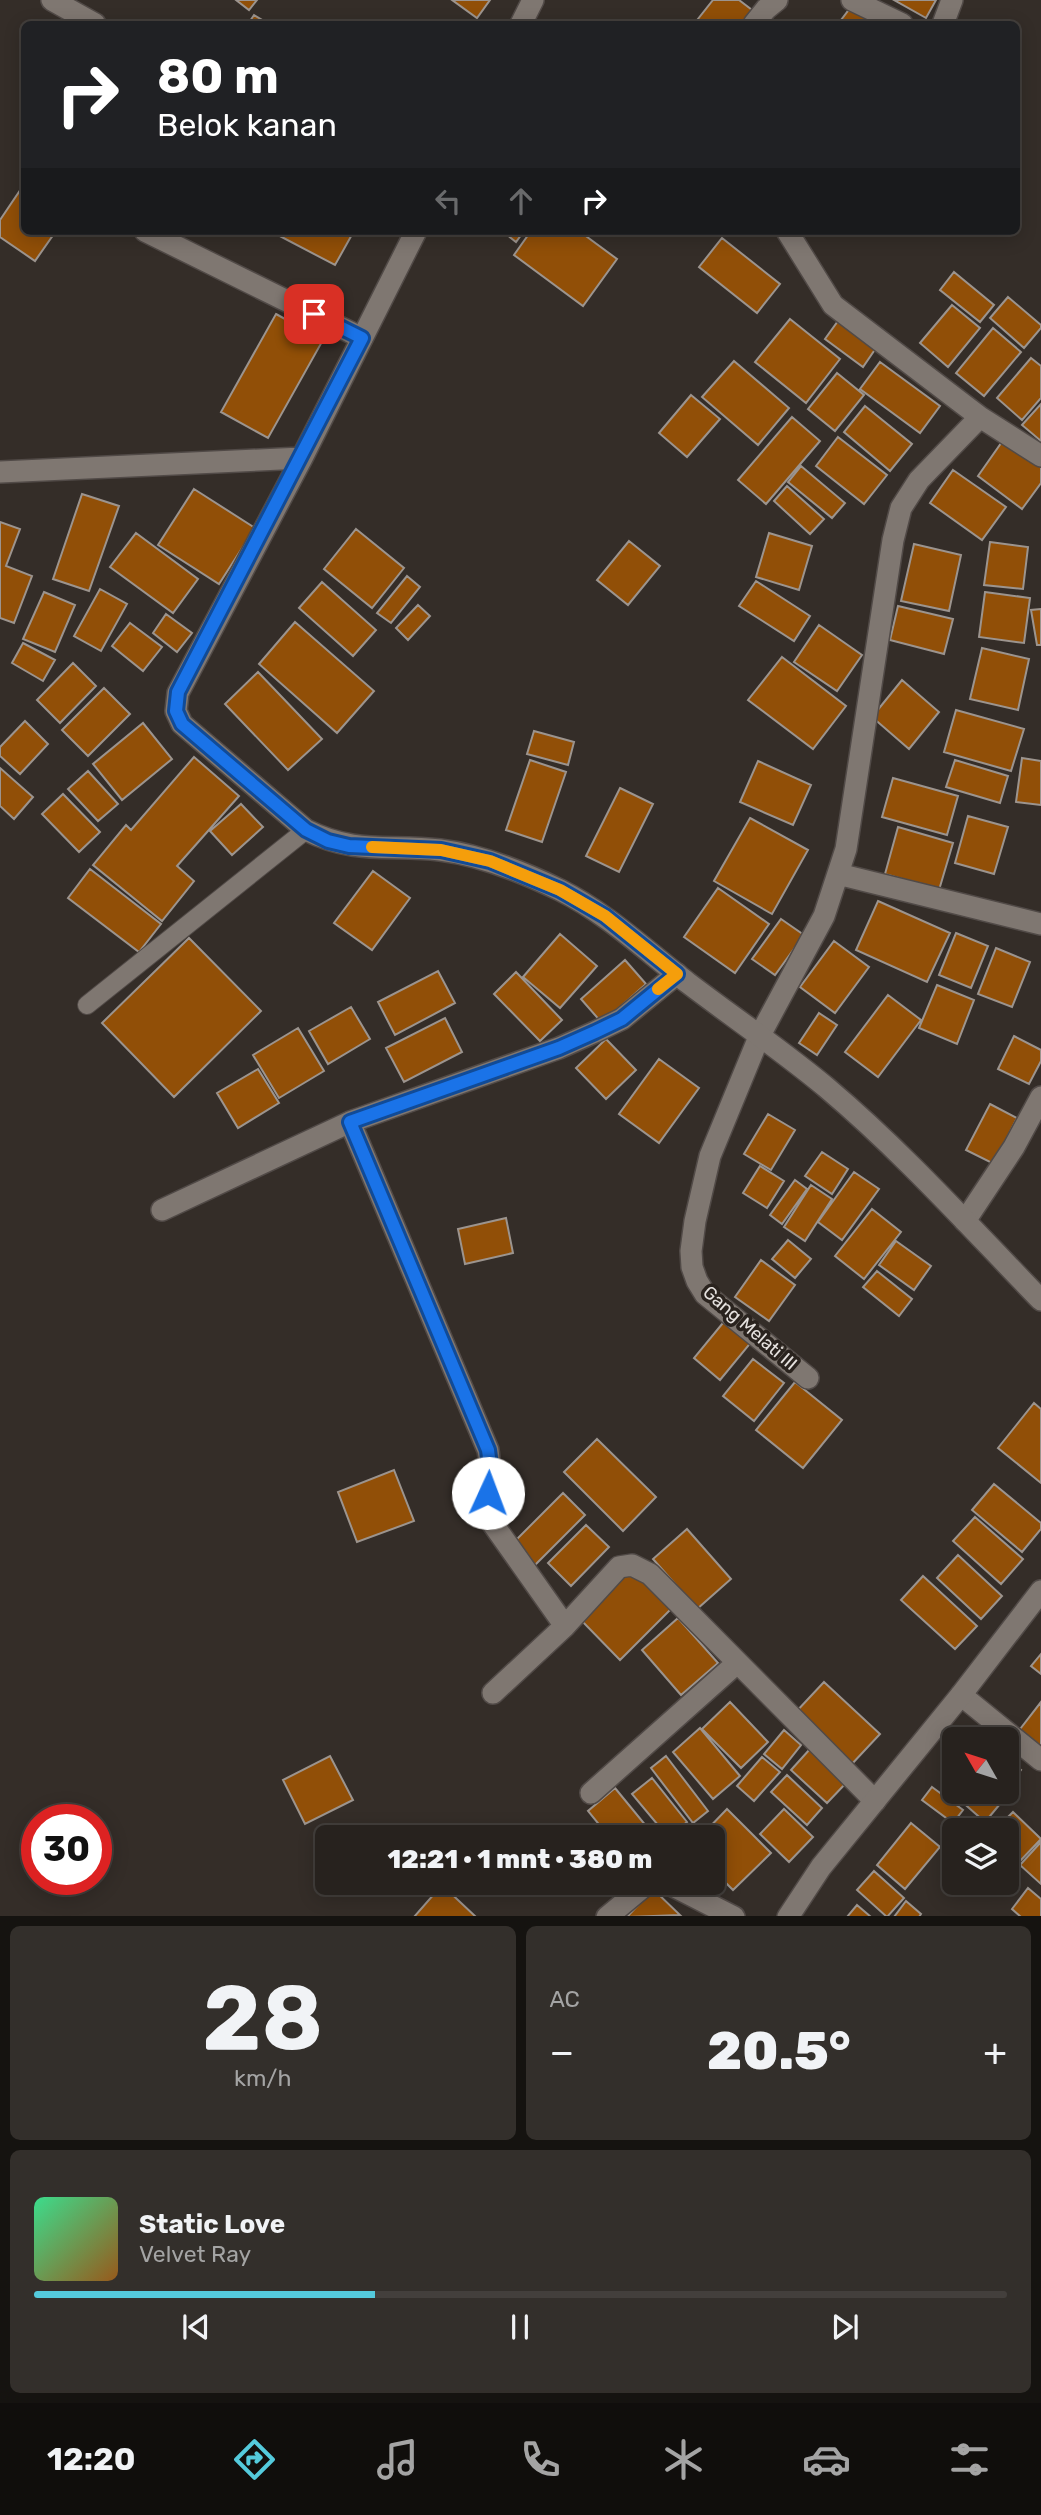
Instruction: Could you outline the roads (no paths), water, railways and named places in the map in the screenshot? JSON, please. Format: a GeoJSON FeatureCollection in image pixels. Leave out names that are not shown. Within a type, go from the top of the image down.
{"type":"FeatureCollection","features":[{"type":"Feature","properties":{"kind":"street"},"geometry":{"type":"LineString","coordinates":[[52,0],[90,21]]}},
{"type":"Feature","properties":{"kind":"street"},"geometry":{"type":"LineString","coordinates":[[852,0],[896,21]]}},
{"type":"Feature","properties":{"kind":"street"},"geometry":{"type":"LineString","coordinates":[[944,21],[952,0]]}},
{"type":"Feature","properties":{"kind":"street"},"geometry":{"type":"LineString","coordinates":[[153,235],[362,338]]}},
{"type":"Feature","properties":{"kind":"street"},"geometry":{"type":"LineString","coordinates":[[414,235],[302,458],[178,692],[176,711],[182,724],[306,830],[328,841],[349,846],[441,850],[490,861],[560,890],[605,916],[827,1087],[921,1175],[1041,1300]]}},
{"type":"Feature","properties":{"kind":"street"},"geometry":{"type":"LineString","coordinates":[[789,235],[832,305],[980,417],[1041,456]]}},
{"type":"Feature","properties":{"kind":"street","name":"Gang Melati III"},"geometry":{"type":"LineString","coordinates":[[808,1378],[705,1294],[692,1267],[695,1221],[710,1156],[760,1037],[824,916],[846,849],[893,540],[901,508],[919,480],[980,417]]}},
{"type":"Feature","properties":{"kind":"street"},"geometry":{"type":"LineString","coordinates":[[0,472],[302,458]]}},
{"type":"Feature","properties":{"kind":"street"},"geometry":{"type":"LineString","coordinates":[[838,874],[1041,924]]}},
{"type":"Feature","properties":{"kind":"street"},"geometry":{"type":"LineString","coordinates":[[162,1210],[350,1122],[559,1048],[595,1032],[622,1019],[677,974]]}},
{"type":"Feature","properties":{"kind":"street"},"geometry":{"type":"LineString","coordinates":[[965,1221],[1014,1147],[1041,1097]]}},
{"type":"Feature","properties":{"kind":"street"},"geometry":{"type":"LineString","coordinates":[[350,1122],[488,1450],[491,1473],[486,1505],[488,1517],[565,1626]]}},
{"type":"Feature","properties":{"kind":"street"},"geometry":{"type":"LineString","coordinates":[[494,1693],[565,1626],[619,1567],[632,1565],[650,1574],[875,1801]]}},
{"type":"Feature","properties":{"kind":"street"},"geometry":{"type":"LineString","coordinates":[[788,1916],[821,1867],[961,1695],[1041,1591]]}},
{"type":"Feature","properties":{"kind":"street"},"geometry":{"type":"LineString","coordinates":[[591,1793],[737,1663]]}},
{"type":"Feature","properties":{"kind":"street"},"geometry":{"type":"LineString","coordinates":[[961,1695],[1041,1760]]}},
{"type":"Feature","properties":{"kind":"street"},"geometry":{"type":"LineString","coordinates":[[607,1916],[633,1895]]}},
{"type":"Feature","properties":{"kind":"street"},"geometry":{"type":"LineString","coordinates":[[691,1895],[734,1916]]}},
{"type":"Feature","properties":{"kind":"lane"},"geometry":{"type":"LineString","coordinates":[[87,1004],[306,830]]}}]}
